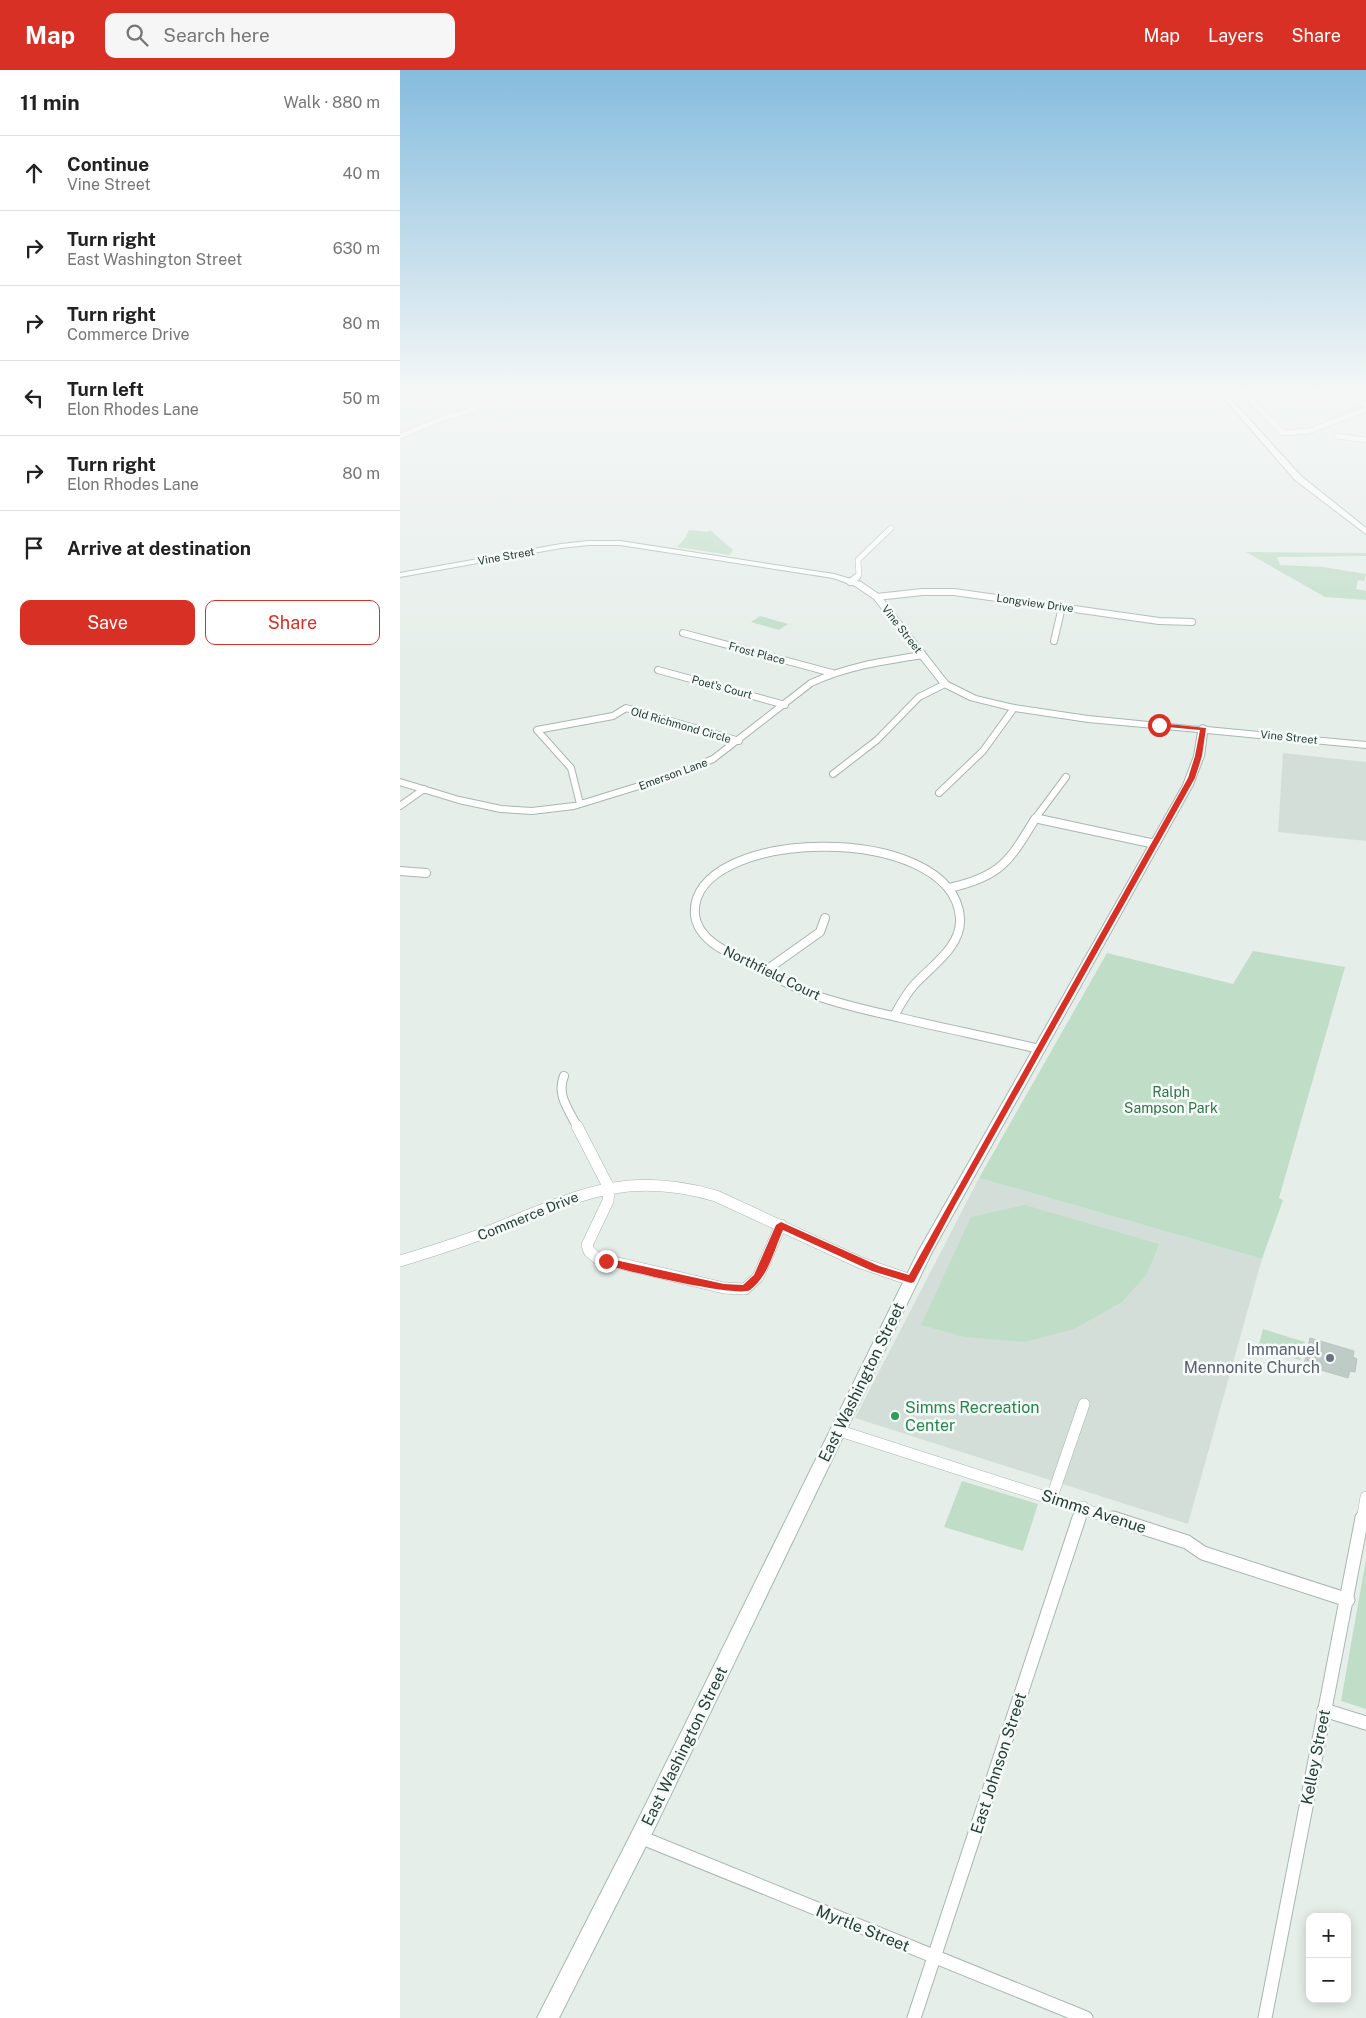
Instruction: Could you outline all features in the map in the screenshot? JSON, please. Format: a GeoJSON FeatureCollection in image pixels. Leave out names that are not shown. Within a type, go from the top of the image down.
{"type":"FeatureCollection","features":[{"type":"Feature","properties":{"kind":"street"},"geometry":{"type":"LineString","coordinates":[[1299,479],[1364,529]]}},
{"type":"Feature","properties":{"kind":"street"},"geometry":{"type":"LineString","coordinates":[[850,582],[859,575],[858,560],[891,528]]}},
{"type":"Feature","properties":{"kind":"street","name":"Vine Street"},"geometry":{"type":"LineString","coordinates":[[400,574],[561,546],[588,543],[620,543],[834,576],[878,597],[945,684],[973,698],[1014,708],[1088,719],[1203,728],[1366,745]]}},
{"type":"Feature","properties":{"kind":"street","name":"Longview Drive"},"geometry":{"type":"LineString","coordinates":[[878,597],[922,592],[949,592],[1159,621],[1192,622]]}},
{"type":"Feature","properties":{"kind":"street"},"geometry":{"type":"LineString","coordinates":[[1054,641],[1062,607]]}},
{"type":"Feature","properties":{"kind":"street","name":"Frost Place"},"geometry":{"type":"LineString","coordinates":[[683,633],[832,673]]}},
{"type":"Feature","properties":{"kind":"street","name":"Emerson Lane"},"geometry":{"type":"LineString","coordinates":[[400,782],[482,806],[515,811],[552,810],[580,804],[699,766],[713,759],[739,741],[811,683],[832,673],[858,665],[923,655]]}},
{"type":"Feature","properties":{"kind":"street","name":"Poet's Court"},"geometry":{"type":"LineString","coordinates":[[658,670],[785,705]]}},
{"type":"Feature","properties":{"kind":"street"},"geometry":{"type":"LineString","coordinates":[[833,774],[877,740],[919,697],[945,684]]}},
{"type":"Feature","properties":{"kind":"street","name":"Old Richmond Circle"},"geometry":{"type":"LineString","coordinates":[[580,804],[571,768],[537,730],[613,716],[626,708],[739,741]]}},
{"type":"Feature","properties":{"kind":"street"},"geometry":{"type":"LineString","coordinates":[[939,793],[983,751],[1014,708]]}},
{"type":"Feature","properties":{"kind":"street","name":"East Washington Street"},"geometry":{"type":"LineString","coordinates":[[548,2018],[640,1837],[911,1280],[1193,775],[1203,728]]}},
{"type":"Feature","properties":{"kind":"street"},"geometry":{"type":"LineString","coordinates":[[949,888],[977,881],[1003,866],[1017,852],[1043,805],[1066,777]]}},
{"type":"Feature","properties":{"kind":"street"},"geometry":{"type":"LineString","coordinates":[[400,806],[424,789]]}},
{"type":"Feature","properties":{"kind":"street"},"geometry":{"type":"LineString","coordinates":[[1036,818],[1155,844]]}},
{"type":"Feature","properties":{"kind":"street","name":"Northfield Court"},"geometry":{"type":"LineString","coordinates":[[894,1016],[910,990],[948,951],[956,938],[960,914],[949,888],[936,876],[911,862],[890,854],[859,849],[783,850],[757,855],[732,864],[716,874],[702,888],[696,901],[696,919],[702,932],[717,946],[818,997],[894,1016],[1039,1049]]}},
{"type":"Feature","properties":{"kind":"street"},"geometry":{"type":"LineString","coordinates":[[400,871],[426,873]]}},
{"type":"Feature","properties":{"kind":"street"},"geometry":{"type":"LineString","coordinates":[[765,971],[820,932],[825,918]]}},
{"type":"Feature","properties":{"kind":"street"},"geometry":{"type":"LineString","coordinates":[[564,1076],[560,1086],[560,1095],[609,1188],[608,1201],[588,1240],[589,1251],[597,1258],[724,1288],[745,1289],[758,1277],[781,1225]]}},
{"type":"Feature","properties":{"kind":"street","name":"Commerce Drive"},"geometry":{"type":"LineString","coordinates":[[400,1261],[457,1244],[559,1201],[609,1188],[657,1185],[688,1189],[724,1200],[876,1268],[911,1280]]}},
{"type":"Feature","properties":{"kind":"street"},"geometry":{"type":"LineString","coordinates":[[1052,1497],[1084,1404]]}},
{"type":"Feature","properties":{"kind":"street","name":"Simms Avenue"},"geometry":{"type":"LineString","coordinates":[[837,1430],[1083,1507],[1187,1542],[1203,1553],[1348,1600]]}},
{"type":"Feature","properties":{"kind":"street","name":"Kelley Street"},"geometry":{"type":"LineString","coordinates":[[1265,2018],[1324,1710],[1348,1600],[1366,1497]]}},
{"type":"Feature","properties":{"kind":"street","name":"East Johnson Street"},"geometry":{"type":"LineString","coordinates":[[914,2018],[1083,1507]]}},
{"type":"Feature","properties":{"kind":"street"},"geometry":{"type":"LineString","coordinates":[[1324,1710],[1366,1723]]}},
{"type":"Feature","properties":{"kind":"street","name":"Myrtle Street"},"geometry":{"type":"LineString","coordinates":[[640,1837],[1086,2018]]}},
{"type":"Feature","properties":{"kind":"shaded area"},"geometry":{"type":"Polygon","coordinates":[[[1283,753],[1366,762],[1366,841],[1278,832],[1283,753]]]}},
{"type":"Feature","properties":{"kind":"shaded area"},"geometry":{"type":"Polygon","coordinates":[[[979,1178],[1262,1259],[1188,1524],[855,1418],[979,1178]]]}},
{"type":"Feature","properties":{"kind":"green space"},"geometry":{"type":"Polygon","coordinates":[[[689,530],[708,532],[710,530],[733,550],[730,555],[677,547],[689,530]]]}},
{"type":"Feature","properties":{"kind":"green space"},"geometry":{"type":"Polygon","coordinates":[[[1246,552],[1366,553],[1366,556],[1277,557],[1280,565],[1323,567],[1366,574],[1364,581],[1358,580],[1356,589],[1366,591],[1366,600],[1325,597],[1246,552]]]}},
{"type":"Feature","properties":{"kind":"green space"},"geometry":{"type":"Polygon","coordinates":[[[760,616],[788,624],[779,630],[751,622],[760,616]]]}},
{"type":"Feature","properties":{"kind":"green space","name":"Ralph Sampson Park"},"geometry":{"type":"Polygon","coordinates":[[[1253,951],[1345,967],[1279,1198],[1283,1200],[1262,1259],[979,1178],[1107,953],[1233,984],[1253,951]]]}},
{"type":"Feature","properties":{"kind":"green space"},"geometry":{"type":"Polygon","coordinates":[[[1025,1205],[1159,1244],[1147,1274],[1122,1302],[1074,1329],[1025,1342],[965,1337],[921,1325],[971,1217],[1025,1205]]]}},
{"type":"Feature","properties":{"kind":"green space"},"geometry":{"type":"Polygon","coordinates":[[[1263,1329],[1305,1342],[1300,1360],[1258,1348],[1263,1329]]]}},
{"type":"Feature","properties":{"kind":"green space"},"geometry":{"type":"Polygon","coordinates":[[[962,1481],[1038,1504],[1023,1551],[944,1527],[962,1481]]]}},
{"type":"Feature","properties":{"kind":"green space"},"geometry":{"type":"Polygon","coordinates":[[[1366,1559],[1366,1709],[1341,1701],[1366,1559]]]}},
{"type":"Feature","properties":{"kind":"building","name":"Immanuel Mennonite Church"},"geometry":{"type":"Polygon","coordinates":[[[1310,1338],[1354,1351],[1353,1357],[1357,1359],[1355,1372],[1350,1371],[1348,1378],[1304,1365],[1310,1338]]]}},
{"type":"Feature","properties":{"kind":"place","name":"Immanuel Mennonite Church"},"geometry":{"type":"Point","coordinates":[1330,1358]}},
{"type":"Feature","properties":{"kind":"place","name":"Simms Recreation Center"},"geometry":{"type":"Point","coordinates":[895,1416]}},
{"type":"Feature","properties":{"kind":"route"},"geometry":{"type":"LineString","coordinates":[[606,1261],[724,1288],[745,1289],[758,1277],[781,1225],[890,1274],[911,1280],[950,1207],[1192,778],[1203,728],[1159,725]]}}]}
